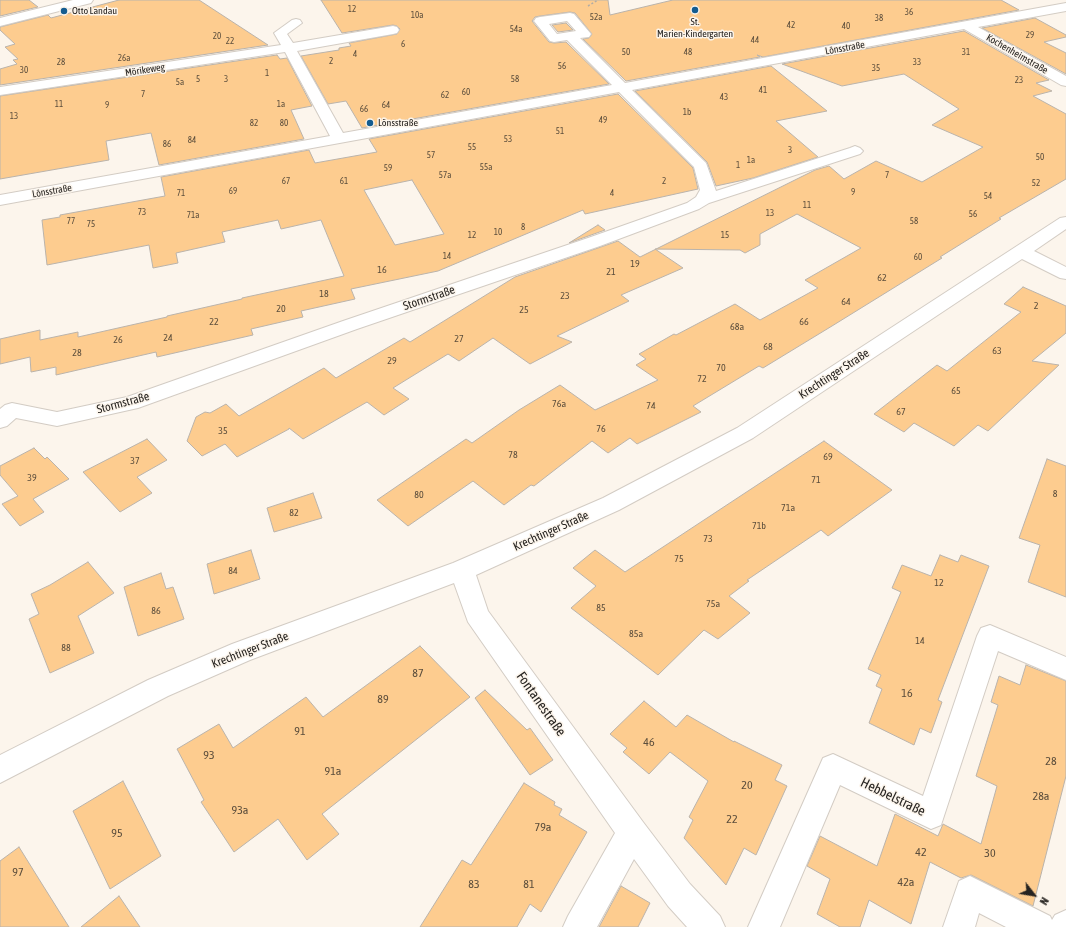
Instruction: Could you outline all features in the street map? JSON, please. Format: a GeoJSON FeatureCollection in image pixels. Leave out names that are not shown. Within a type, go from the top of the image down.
{"type":"FeatureCollection","features":[{"type":"Feature","properties":{"kind":"street"},"geometry":{"type":"LineString","coordinates":[[0,22],[87,0]]}},
{"type":"Feature","properties":{"kind":"street"},"geometry":{"type":"LineString","coordinates":[[1039,0],[1061,8]]}},
{"type":"Feature","properties":{"kind":"street","name":"Lönsstraße"},"geometry":{"type":"LineString","coordinates":[[0,200],[339,140],[1061,8]]}},
{"type":"Feature","properties":{"kind":"street"},"geometry":{"type":"LineString","coordinates":[[296,23],[280,33],[339,140]]}},
{"type":"Feature","properties":{"kind":"street","name":"Kochenheimstraße"},"geometry":{"type":"LineString","coordinates":[[968,26],[1066,82]]}},
{"type":"Feature","properties":{"kind":"street","name":"Mörikeweg"},"geometry":{"type":"LineString","coordinates":[[0,91],[289,48],[393,30]]}},
{"type":"Feature","properties":{"kind":"street"},"geometry":{"type":"LineString","coordinates":[[570,36],[701,166],[708,190],[703,200]]}},
{"type":"Feature","properties":{"kind":"street","name":"Stormstraße"},"geometry":{"type":"LineString","coordinates":[[4,412],[57,418],[131,403],[350,325],[594,242],[693,206],[703,200],[855,151]]}},
{"type":"Feature","properties":{"kind":"street","name":"Krechtinger Straße"},"geometry":{"type":"LineString","coordinates":[[0,770],[82,726],[158,688],[192,673],[241,652],[462,570],[611,504],[745,433],[1066,222]]}},
{"type":"Feature","properties":{"kind":"street"},"geometry":{"type":"LineString","coordinates":[[1022,252],[1066,274]]}},
{"type":"Feature","properties":{"kind":"street","name":"Fontanestraße"},"geometry":{"type":"LineString","coordinates":[[462,570],[477,615],[632,832],[679,895],[709,927]]}},
{"type":"Feature","properties":{"kind":"street","name":"Hebbelstraße"},"geometry":{"type":"LineString","coordinates":[[764,927],[833,767],[931,815],[990,636],[1066,669]]}},
{"type":"Feature","properties":{"kind":"street"},"geometry":{"type":"LineString","coordinates":[[580,927],[632,832]]}},
{"type":"Feature","properties":{"kind":"street"},"geometry":{"type":"LineString","coordinates":[[959,927],[970,892],[1039,927]]}},
{"type":"Feature","properties":{"kind":"building"},"geometry":{"type":"Polygon","coordinates":[[[0,0],[29,0],[38,7],[0,16],[0,0]]]}},
{"type":"Feature","properties":{"kind":"building"},"geometry":{"type":"Polygon","coordinates":[[[119,0],[199,0],[268,45],[0,85],[0,69],[17,64],[13,60],[18,59],[5,47],[15,44],[0,30],[0,27],[48,15],[51,18],[119,0]]]}},
{"type":"Feature","properties":{"kind":"building"},"geometry":{"type":"Polygon","coordinates":[[[321,0],[608,0],[610,15],[673,0],[1001,0],[1019,10],[763,57],[757,55],[760,57],[626,81],[583,39],[589,38],[592,34],[575,13],[570,12],[540,16],[535,17],[532,21],[549,42],[566,42],[609,84],[362,128],[346,101],[328,104],[301,56],[339,50],[339,48],[351,46],[349,43],[397,34],[400,29],[393,25],[342,33],[321,0]]]}},
{"type":"Feature","properties":{"kind":"building"},"geometry":{"type":"Polygon","coordinates":[[[1035,18],[1066,35],[1066,37],[1044,42],[1066,53],[1066,74],[982,28],[1035,18]]]}},
{"type":"Feature","properties":{"kind":"building"},"geometry":{"type":"Polygon","coordinates":[[[566,23],[573,30],[558,32],[552,25],[566,23]]]}},
{"type":"Feature","properties":{"kind":"building"},"geometry":{"type":"Polygon","coordinates":[[[964,31],[1049,80],[1036,83],[1052,91],[1033,96],[1066,114],[1066,179],[999,218],[1001,219],[940,257],[942,258],[763,368],[759,366],[693,406],[701,412],[637,444],[630,438],[608,453],[592,441],[534,486],[531,485],[504,505],[473,481],[408,526],[377,500],[466,439],[472,443],[519,410],[560,385],[595,410],[658,380],[636,365],[646,359],[639,354],[674,334],[676,335],[735,304],[760,320],[818,288],[805,280],[861,248],[797,214],[760,234],[760,245],[745,253],[740,250],[656,249],[815,170],[829,166],[844,179],[876,161],[922,182],[983,147],[932,125],[959,109],[904,74],[842,86],[782,64],[964,31]]]}},
{"type":"Feature","properties":{"kind":"building"},"geometry":{"type":"Polygon","coordinates":[[[277,55],[280,59],[287,58],[312,106],[291,110],[304,139],[159,165],[151,133],[106,141],[109,160],[0,179],[0,96],[277,55]]]}},
{"type":"Feature","properties":{"kind":"building"},"geometry":{"type":"Polygon","coordinates":[[[771,66],[827,111],[776,121],[818,157],[753,178],[716,186],[707,162],[635,91],[771,66]]]}},
{"type":"Feature","properties":{"kind":"building"},"geometry":{"type":"Polygon","coordinates":[[[618,94],[693,168],[698,189],[585,214],[583,210],[438,271],[351,289],[355,299],[301,311],[303,317],[251,329],[253,335],[157,357],[156,352],[56,375],[56,367],[31,372],[30,357],[0,364],[0,339],[40,330],[40,340],[78,332],[78,337],[242,298],[344,276],[321,220],[281,229],[278,220],[222,232],[225,242],[176,253],[178,263],[153,268],[149,245],[47,265],[42,220],[60,217],[60,215],[165,196],[161,177],[309,150],[315,163],[377,152],[369,139],[618,94]],[[412,180],[364,190],[395,245],[444,234],[412,180]]]}},
{"type":"Feature","properties":{"kind":"building"},"geometry":{"type":"Polygon","coordinates":[[[598,225],[605,230],[569,243],[598,225]]]}},
{"type":"Feature","properties":{"kind":"building"},"geometry":{"type":"Polygon","coordinates":[[[618,241],[640,257],[655,249],[683,268],[621,295],[629,301],[557,336],[572,342],[530,364],[493,338],[459,361],[448,354],[393,388],[409,399],[384,415],[367,402],[303,439],[289,428],[237,457],[225,444],[202,456],[187,441],[196,417],[205,412],[210,413],[226,404],[239,416],[324,368],[336,378],[404,338],[410,342],[515,277],[618,241]]]}},
{"type":"Feature","properties":{"kind":"building"},"geometry":{"type":"Polygon","coordinates":[[[1023,287],[1066,306],[1066,333],[1032,361],[1059,365],[988,431],[978,425],[954,446],[914,423],[904,432],[874,414],[937,365],[947,371],[1021,312],[1004,304],[1023,287]]]}},
{"type":"Feature","properties":{"kind":"building"},"geometry":{"type":"Polygon","coordinates":[[[147,439],[167,460],[137,477],[152,493],[120,512],[83,472],[147,439]]]}},
{"type":"Feature","properties":{"kind":"building"},"geometry":{"type":"Polygon","coordinates":[[[824,441],[892,490],[828,536],[821,530],[747,580],[749,581],[729,596],[750,613],[718,639],[704,630],[658,675],[571,608],[596,586],[573,568],[595,550],[625,572],[824,441]]]}},
{"type":"Feature","properties":{"kind":"building"},"geometry":{"type":"Polygon","coordinates":[[[34,448],[45,459],[47,457],[69,479],[33,499],[44,512],[20,526],[2,504],[18,496],[0,475],[0,466],[34,448]]]}},
{"type":"Feature","properties":{"kind":"building"},"geometry":{"type":"Polygon","coordinates":[[[1047,459],[1066,466],[1066,597],[1028,582],[1040,545],[1019,538],[1047,459]]]}},
{"type":"Feature","properties":{"kind":"building"},"geometry":{"type":"Polygon","coordinates":[[[313,493],[322,518],[274,532],[267,508],[313,493]]]}},
{"type":"Feature","properties":{"kind":"building"},"geometry":{"type":"Polygon","coordinates":[[[251,550],[260,579],[214,594],[207,564],[251,550]]]}},
{"type":"Feature","properties":{"kind":"building"},"geometry":{"type":"Polygon","coordinates":[[[940,555],[958,562],[961,555],[989,566],[938,700],[942,702],[931,733],[920,728],[914,745],[869,723],[882,689],[876,686],[881,675],[868,669],[901,592],[892,588],[902,565],[931,576],[940,555]]]}},
{"type":"Feature","properties":{"kind":"building"},"geometry":{"type":"Polygon","coordinates":[[[88,562],[114,593],[78,616],[94,653],[50,673],[29,619],[39,614],[31,594],[50,585],[88,562]]]}},
{"type":"Feature","properties":{"kind":"building"},"geometry":{"type":"Polygon","coordinates":[[[161,573],[166,589],[173,587],[184,619],[138,636],[124,587],[161,573]]]}},
{"type":"Feature","properties":{"kind":"building"},"geometry":{"type":"Polygon","coordinates":[[[420,646],[470,697],[322,814],[339,834],[307,860],[278,819],[234,852],[201,802],[204,800],[177,749],[219,724],[233,748],[306,697],[323,717],[420,646]]]}},
{"type":"Feature","properties":{"kind":"building"},"geometry":{"type":"Polygon","coordinates":[[[1026,665],[1066,681],[1066,776],[1033,906],[971,875],[961,878],[930,862],[911,924],[869,900],[860,927],[840,927],[817,914],[830,879],[807,866],[820,836],[877,866],[895,814],[938,836],[943,824],[981,844],[997,786],[976,776],[998,705],[991,702],[999,676],[1020,685],[1026,665]]]}},
{"type":"Feature","properties":{"kind":"building"},"geometry":{"type":"Polygon","coordinates":[[[485,690],[527,730],[530,728],[553,760],[530,775],[475,698],[485,690]]]}},
{"type":"Feature","properties":{"kind":"building"},"geometry":{"type":"Polygon","coordinates":[[[644,701],[676,727],[687,715],[734,742],[782,765],[775,780],[787,786],[756,855],[744,848],[726,885],[684,838],[693,820],[689,817],[708,781],[670,752],[649,774],[623,752],[627,748],[610,734],[644,701]]]}},
{"type":"Feature","properties":{"kind":"building"},"geometry":{"type":"Polygon","coordinates":[[[123,781],[161,856],[110,889],[73,811],[123,781]]]}},
{"type":"Feature","properties":{"kind":"building"},"geometry":{"type":"Polygon","coordinates":[[[524,783],[555,802],[554,805],[562,809],[559,815],[587,832],[541,912],[530,904],[517,927],[420,927],[462,860],[471,865],[524,783]]]}},
{"type":"Feature","properties":{"kind":"building"},"geometry":{"type":"Polygon","coordinates":[[[19,847],[69,927],[0,927],[0,861],[19,847]]]}},
{"type":"Feature","properties":{"kind":"building"},"geometry":{"type":"Polygon","coordinates":[[[621,886],[650,903],[638,927],[599,927],[621,886]]]}},
{"type":"Feature","properties":{"kind":"building"},"geometry":{"type":"Polygon","coordinates":[[[119,896],[140,927],[81,927],[119,896]]]}},
{"type":"Feature","properties":{"kind":"place","name":"St. Marien-Kindergarten"},"geometry":{"type":"Point","coordinates":[695,10]}},
{"type":"Feature","properties":{"kind":"place","name":"Otto Landau"},"geometry":{"type":"Point","coordinates":[64,11]}},
{"type":"Feature","properties":{"kind":"place","name":"Lönsstraße"},"geometry":{"type":"Point","coordinates":[370,123]}}]}
